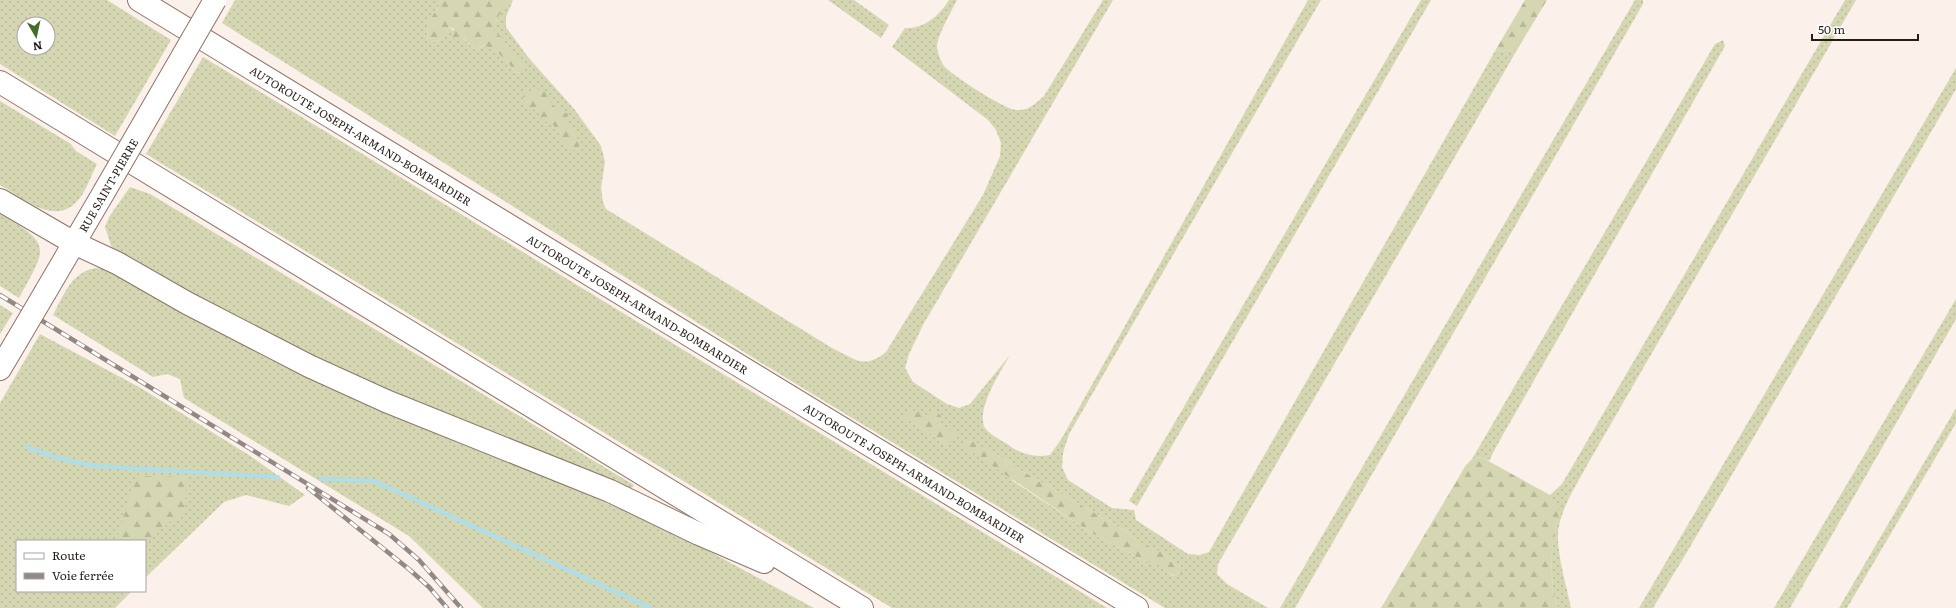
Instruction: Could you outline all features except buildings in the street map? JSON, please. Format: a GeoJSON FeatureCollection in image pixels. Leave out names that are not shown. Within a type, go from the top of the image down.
{"type":"FeatureCollection","features":[{"type":"Feature","properties":{"kind":"main road","name":"AUTOROUTE JOSEPH-ARMAND-BOMBARDIER"},"geometry":{"type":"LineString","coordinates":[[139,0],[1137,608]]}},
{"type":"Feature","properties":{"kind":"main road"},"geometry":{"type":"LineString","coordinates":[[166,0],[297,96]]}},
{"type":"Feature","properties":{"kind":"main road","name":"RUE SAINT-PIERRE"},"geometry":{"type":"LineString","coordinates":[[0,369],[215,0]]}},
{"type":"Feature","properties":{"kind":"main road"},"geometry":{"type":"LineString","coordinates":[[0,82],[862,608]]}},
{"type":"Feature","properties":{"kind":"main road"},"geometry":{"type":"LineString","coordinates":[[0,200],[74,243],[117,263],[234,328],[353,386],[603,489],[699,534],[835,592]]}},
{"type":"Feature","properties":{"kind":"green space"},"geometry":{"type":"Polygon","coordinates":[[[0,0],[107,0],[171,40],[115,136],[0,64],[0,0]]]}},
{"type":"Feature","properties":{"kind":"green space"},"geometry":{"type":"Polygon","coordinates":[[[235,0],[441,0],[438,8],[427,23],[428,42],[441,39],[449,27],[476,50],[485,45],[499,53],[516,73],[521,72],[511,50],[494,33],[493,28],[502,9],[509,0],[513,0],[506,17],[506,27],[528,57],[575,110],[601,146],[605,162],[601,188],[603,202],[606,209],[832,348],[853,359],[865,362],[872,361],[886,352],[983,195],[1000,156],[1001,143],[996,130],[988,120],[892,47],[905,28],[912,28],[925,24],[941,11],[949,0],[957,0],[937,43],[937,50],[943,65],[957,77],[991,98],[1011,108],[1021,110],[1032,106],[1044,96],[1103,0],[1113,0],[923,325],[909,354],[905,368],[913,382],[947,404],[959,408],[970,404],[1010,355],[995,380],[986,401],[983,411],[985,428],[992,435],[1022,453],[1044,456],[1050,455],[1062,438],[1308,0],[1321,0],[1069,434],[1063,453],[1062,467],[1068,480],[1112,508],[1134,510],[1136,520],[1188,554],[1200,555],[1209,552],[1495,51],[1517,50],[1218,564],[1217,574],[1227,584],[1268,608],[1165,608],[760,362],[222,23],[235,0]],[[929,416],[904,417],[946,444],[945,428],[929,416]],[[994,453],[1013,481],[1090,532],[1146,562],[1155,562],[1173,576],[1181,567],[1173,564],[1165,554],[1141,543],[1129,533],[1022,471],[994,453]]]}},
{"type":"Feature","properties":{"kind":"green space"},"geometry":{"type":"Polygon","coordinates":[[[441,0],[509,0],[501,11],[495,24],[494,33],[502,37],[507,45],[521,60],[524,69],[521,72],[516,73],[502,57],[489,47],[484,45],[476,50],[464,39],[452,38],[454,29],[449,27],[441,39],[428,42],[427,23],[438,8],[441,0]]]}},
{"type":"Feature","properties":{"kind":"green space"},"geometry":{"type":"Polygon","coordinates":[[[828,0],[854,0],[889,25],[881,38],[828,0]]]}},
{"type":"Feature","properties":{"kind":"green space"},"geometry":{"type":"Polygon","coordinates":[[[1421,0],[1431,0],[1137,506],[1129,501],[1421,0]]]}},
{"type":"Feature","properties":{"kind":"green space"},"geometry":{"type":"Polygon","coordinates":[[[1525,0],[1547,0],[1517,50],[1495,51],[1525,0]]]}},
{"type":"Feature","properties":{"kind":"green space"},"geometry":{"type":"Polygon","coordinates":[[[1635,0],[1643,0],[1643,4],[1295,608],[1280,608],[1635,0]]]}},
{"type":"Feature","properties":{"kind":"green space"},"geometry":{"type":"Polygon","coordinates":[[[1845,0],[1856,0],[1574,488],[1561,518],[1558,534],[1558,544],[1571,608],[1558,608],[1553,592],[1551,557],[1559,512],[1550,495],[1562,484],[1845,0]]]}},
{"type":"Feature","properties":{"kind":"green space"},"geometry":{"type":"Polygon","coordinates":[[[1723,40],[1725,46],[1489,461],[1481,457],[1472,459],[1715,44],[1723,40]]]}},
{"type":"Feature","properties":{"kind":"green space"},"geometry":{"type":"Polygon","coordinates":[[[203,57],[1107,608],[892,608],[146,154],[203,57]]]}},
{"type":"Feature","properties":{"kind":"green space"},"geometry":{"type":"Polygon","coordinates":[[[1956,68],[1956,89],[1690,547],[1653,608],[1639,608],[1956,68]]]}},
{"type":"Feature","properties":{"kind":"green space"},"geometry":{"type":"Polygon","coordinates":[[[537,89],[541,92],[545,91],[551,99],[550,104],[568,114],[566,124],[575,130],[575,138],[579,144],[578,151],[569,148],[551,122],[544,122],[537,111],[525,105],[523,97],[526,92],[537,89]]]}},
{"type":"Feature","properties":{"kind":"green space"},"geometry":{"type":"Polygon","coordinates":[[[0,101],[71,144],[76,151],[97,164],[82,195],[73,205],[63,210],[53,211],[42,209],[0,185],[0,101]]]}},
{"type":"Feature","properties":{"kind":"green space"},"geometry":{"type":"Polygon","coordinates":[[[130,187],[150,194],[634,485],[629,492],[302,355],[112,249],[105,227],[109,217],[130,187]]]}},
{"type":"Feature","properties":{"kind":"green space"},"geometry":{"type":"Polygon","coordinates":[[[0,214],[30,233],[37,241],[40,249],[39,258],[35,268],[19,298],[0,286],[0,214]]]}},
{"type":"Feature","properties":{"kind":"green space"},"geometry":{"type":"Polygon","coordinates":[[[96,268],[111,270],[411,422],[463,445],[563,484],[650,522],[703,548],[814,608],[483,608],[409,536],[184,398],[180,379],[167,374],[153,377],[53,315],[65,292],[74,279],[87,270],[96,268]]]}},
{"type":"Feature","properties":{"kind":"green space"},"geometry":{"type":"Polygon","coordinates":[[[1956,299],[1956,319],[1790,608],[1774,608],[1956,299]]]}},
{"type":"Feature","properties":{"kind":"green space"},"geometry":{"type":"Polygon","coordinates":[[[0,305],[13,313],[0,334],[0,305]]]}},
{"type":"Feature","properties":{"kind":"green space"},"geometry":{"type":"Polygon","coordinates":[[[40,334],[139,387],[249,455],[305,495],[289,506],[246,495],[224,502],[146,577],[146,540],[16,540],[16,592],[131,592],[115,608],[0,608],[0,403],[40,334]]]}},
{"type":"Feature","properties":{"kind":"green space"},"geometry":{"type":"Polygon","coordinates":[[[1956,408],[1956,423],[1847,608],[1839,608],[1956,408]]]}},
{"type":"Feature","properties":{"kind":"green space"},"geometry":{"type":"Polygon","coordinates":[[[917,409],[928,416],[935,410],[941,416],[940,424],[945,428],[955,431],[957,436],[953,441],[946,444],[904,417],[917,409]]]}},
{"type":"Feature","properties":{"kind":"green space"},"geometry":{"type":"Polygon","coordinates":[[[969,440],[994,453],[1022,471],[1129,533],[1140,542],[1165,554],[1173,564],[1181,567],[1182,573],[1179,576],[1171,574],[1160,566],[1146,562],[1090,532],[966,448],[964,444],[969,440]]]}},
{"type":"Feature","properties":{"kind":"green space"},"geometry":{"type":"Polygon","coordinates":[[[1481,457],[1550,495],[1556,503],[1559,512],[1551,557],[1553,592],[1558,608],[1381,608],[1466,465],[1472,459],[1481,457]]]}},
{"type":"Feature","properties":{"kind":"green space"},"geometry":{"type":"Polygon","coordinates":[[[136,476],[187,477],[185,510],[146,541],[116,540],[136,476]]]}},
{"type":"Feature","properties":{"kind":"waterway"},"geometry":{"type":"LineString","coordinates":[[27,447],[54,457],[94,466],[278,477]]}},
{"type":"Feature","properties":{"kind":"waterway"},"geometry":{"type":"LineString","coordinates":[[321,479],[374,481],[651,608]]}},
{"type":"Feature","properties":{"kind":"railway"},"geometry":{"type":"LineString","coordinates":[[0,295],[389,534],[419,560],[461,608]]}},
{"type":"Feature","properties":{"kind":"railway"},"geometry":{"type":"LineString","coordinates":[[308,488],[410,570],[429,587],[447,608]]}}]}
